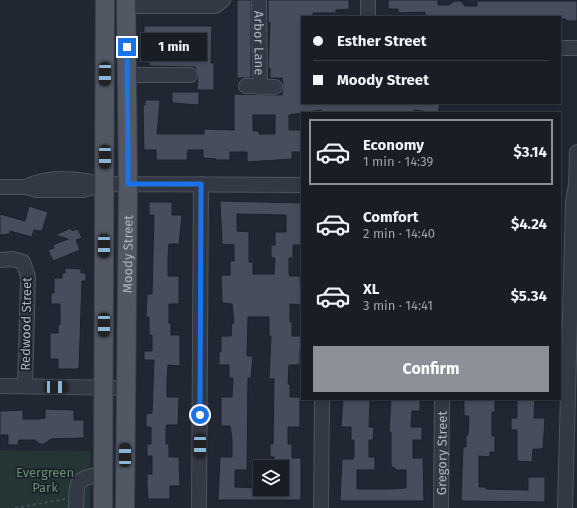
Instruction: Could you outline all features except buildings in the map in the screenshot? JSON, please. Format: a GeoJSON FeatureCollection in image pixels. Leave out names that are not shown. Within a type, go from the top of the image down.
{"type":"FeatureCollection","features":[{"type":"Feature","properties":{"kind":"main road","name":"Moody Street"},"geometry":{"type":"LineString","coordinates":[[103,508],[105,0]]}},
{"type":"Feature","properties":{"kind":"main road","name":"Moody Street"},"geometry":{"type":"LineString","coordinates":[[125,508],[128,184],[126,3]]}},
{"type":"Feature","properties":{"kind":"street"},"geometry":{"type":"LineString","coordinates":[[126,3],[215,6],[222,0]]}},
{"type":"Feature","properties":{"kind":"street","name":"Arbor Lane"},"geometry":{"type":"LineString","coordinates":[[259,0],[260,86]]}},
{"type":"Feature","properties":{"kind":"street"},"geometry":{"type":"LineString","coordinates":[[368,0],[368,16]]}},
{"type":"Feature","properties":{"kind":"street"},"geometry":{"type":"LineString","coordinates":[[561,48],[577,48]]}},
{"type":"Feature","properties":{"kind":"street"},"geometry":{"type":"LineString","coordinates":[[127,75],[190,75]]}},
{"type":"Feature","properties":{"kind":"street"},"geometry":{"type":"LineString","coordinates":[[246,86],[275,87]]}},
{"type":"Feature","properties":{"kind":"street"},"geometry":{"type":"LineString","coordinates":[[565,508],[573,202],[576,185],[577,152]]}},
{"type":"Feature","properties":{"kind":"street"},"geometry":{"type":"LineString","coordinates":[[0,187],[26,187],[35,182],[47,180],[84,180],[104,184],[301,185]]}},
{"type":"Feature","properties":{"kind":"street"},"geometry":{"type":"LineString","coordinates":[[199,508],[201,184]]}},
{"type":"Feature","properties":{"kind":"street","name":"Redwood Street"},"geometry":{"type":"LineString","coordinates":[[0,260],[13,259],[23,262],[28,276],[25,386]]}},
{"type":"Feature","properties":{"kind":"street"},"geometry":{"type":"LineString","coordinates":[[0,386],[126,388]]}},
{"type":"Feature","properties":{"kind":"street"},"geometry":{"type":"LineString","coordinates":[[321,508],[322,400]]}},
{"type":"Feature","properties":{"kind":"street","name":"Gregory Street"},"geometry":{"type":"LineString","coordinates":[[441,508],[442,400]]}},
{"type":"Feature","properties":{"kind":"street"},"geometry":{"type":"LineString","coordinates":[[76,502],[77,486],[84,477],[103,474]]}},
{"type":"Feature","properties":{"kind":"path"},"geometry":{"type":"LineString","coordinates":[[15,508],[49,503],[76,502]]}},
{"type":"Feature","properties":{"kind":"green space","name":"Evergreen Park"},"geometry":{"type":"Polygon","coordinates":[[[0,450],[90,451],[90,508],[0,508],[0,450]]]}},
{"type":"Feature","properties":{"kind":"route"},"geometry":{"type":"LineString","coordinates":[[127,47],[128,184],[201,184],[200,415]]}}]}
